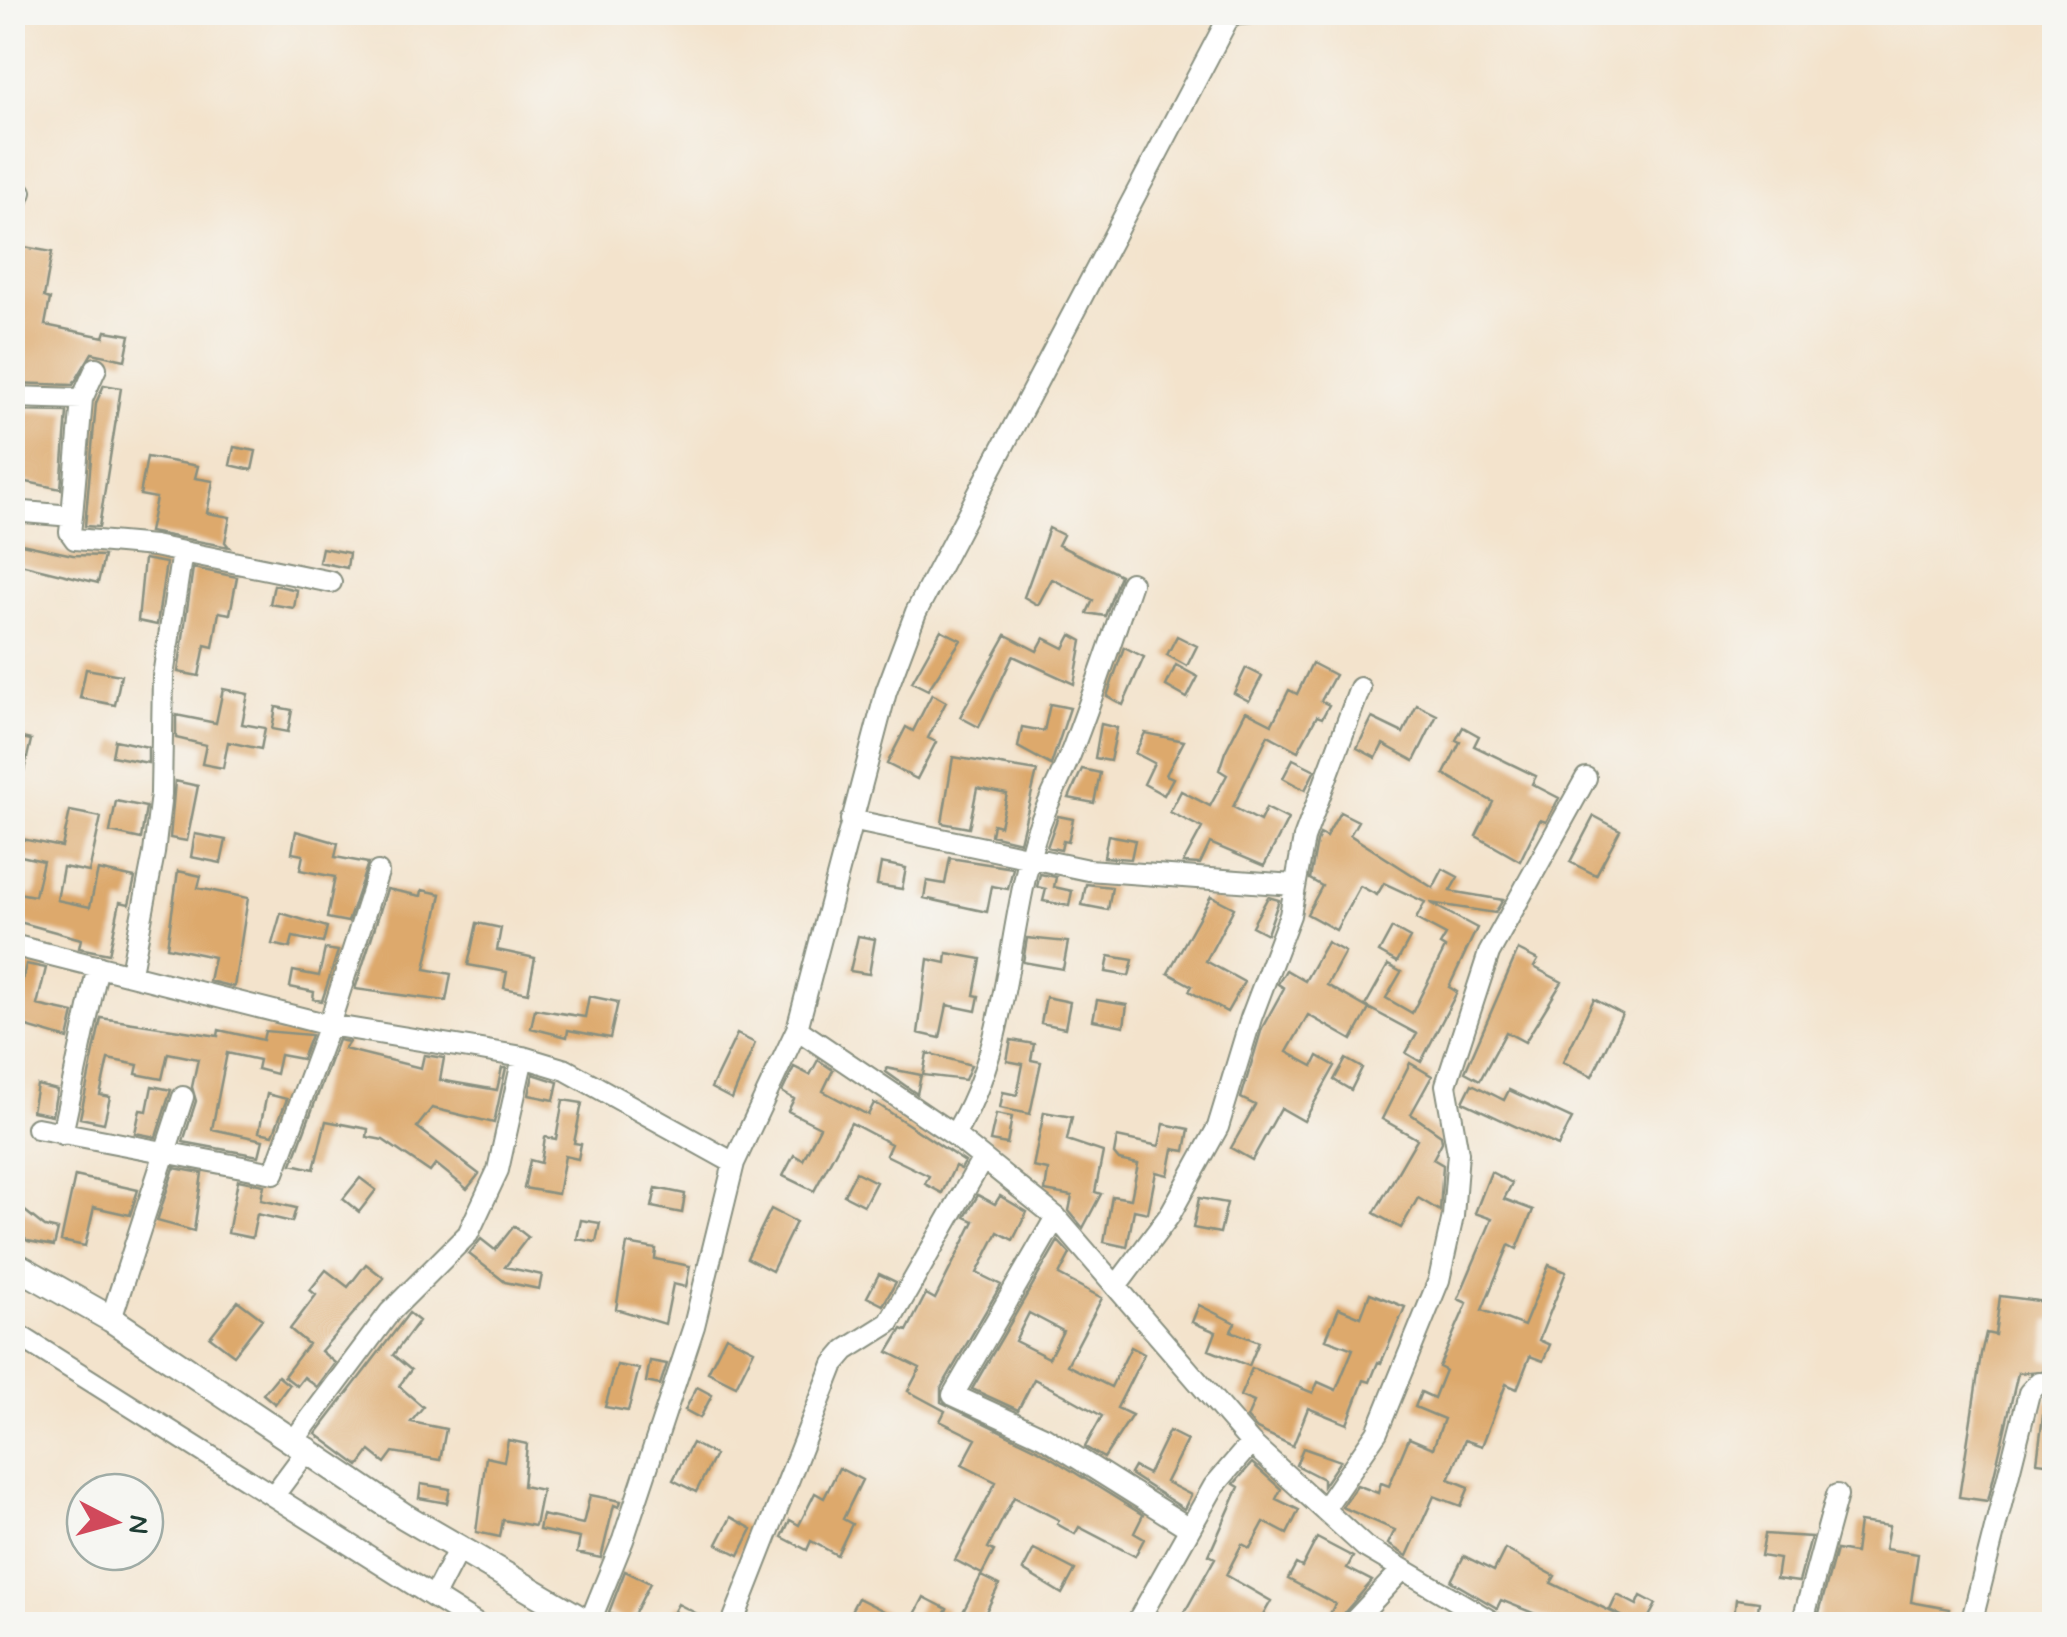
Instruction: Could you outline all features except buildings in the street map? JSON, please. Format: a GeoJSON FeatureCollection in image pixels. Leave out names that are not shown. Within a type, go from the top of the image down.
{"type":"FeatureCollection","features":[{"type":"Feature","properties":{"kind":"main road"},"geometry":{"type":"LineString","coordinates":[[12,1264],[110,1318],[458,1551],[589,1624]]}},
{"type":"Feature","properties":{"kind":"street"},"geometry":{"type":"LineString","coordinates":[[589,1624],[623,1540],[694,1326],[734,1163],[796,1029],[886,692],[916,612],[1230,16],[1262,12]]}},
{"type":"Feature","properties":{"kind":"street"},"geometry":{"type":"LineString","coordinates":[[12,215],[21,192]]}},
{"type":"Feature","properties":{"kind":"street"},"geometry":{"type":"LineString","coordinates":[[96,368],[82,399],[72,538],[182,552],[331,582]]}},
{"type":"Feature","properties":{"kind":"street"},"geometry":{"type":"LineString","coordinates":[[12,397],[82,399]]}},
{"type":"Feature","properties":{"kind":"street"},"geometry":{"type":"LineString","coordinates":[[12,512],[72,516]]}},
{"type":"Feature","properties":{"kind":"street"},"geometry":{"type":"LineString","coordinates":[[131,972],[154,852],[161,794],[163,676],[182,552]]}},
{"type":"Feature","properties":{"kind":"street"},"geometry":{"type":"LineString","coordinates":[[954,1135],[976,1099],[1000,1020],[1010,937],[1030,858],[1131,583]]}},
{"type":"Feature","properties":{"kind":"street"},"geometry":{"type":"LineString","coordinates":[[1118,1284],[1169,1216],[1218,1127],[1251,1018],[1279,951],[1304,838],[1360,688]]}},
{"type":"Feature","properties":{"kind":"street"},"geometry":{"type":"LineString","coordinates":[[1324,1509],[1377,1432],[1439,1280],[1453,1216],[1458,1152],[1446,1085],[1489,953],[1586,778]]}},
{"type":"Feature","properties":{"kind":"street"},"geometry":{"type":"LineString","coordinates":[[851,820],[1116,873],[1294,885]]}},
{"type":"Feature","properties":{"kind":"street"},"geometry":{"type":"LineString","coordinates":[[37,1128],[274,1173],[329,1025],[378,872]]}},
{"type":"Feature","properties":{"kind":"street"},"geometry":{"type":"LineString","coordinates":[[12,946],[131,972],[329,1025],[523,1056],[566,1070],[734,1163]]}},
{"type":"Feature","properties":{"kind":"street"},"geometry":{"type":"LineString","coordinates":[[62,1134],[98,966]]}},
{"type":"Feature","properties":{"kind":"street"},"geometry":{"type":"LineString","coordinates":[[796,1029],[954,1135],[1056,1216],[1251,1444],[1365,1547],[1496,1624]]}},
{"type":"Feature","properties":{"kind":"street"},"geometry":{"type":"LineString","coordinates":[[276,1492],[390,1312],[468,1234],[498,1170],[523,1056]]}},
{"type":"Feature","properties":{"kind":"street"},"geometry":{"type":"LineString","coordinates":[[110,1318],[183,1096]]}},
{"type":"Feature","properties":{"kind":"street"},"geometry":{"type":"LineString","coordinates":[[732,1624],[834,1364],[846,1350],[889,1322],[982,1160]]}},
{"type":"Feature","properties":{"kind":"street"},"geometry":{"type":"LineString","coordinates":[[1056,1216],[953,1395],[1044,1437],[1189,1528]]}},
{"type":"Feature","properties":{"kind":"street"},"geometry":{"type":"LineString","coordinates":[[12,1330],[436,1593],[476,1624]]}},
{"type":"Feature","properties":{"kind":"street"},"geometry":{"type":"LineString","coordinates":[[1971,1624],[2029,1393],[2039,1382],[2054,1384]]}},
{"type":"Feature","properties":{"kind":"street"},"geometry":{"type":"LineString","coordinates":[[1136,1624],[1214,1486],[1251,1444]]}},
{"type":"Feature","properties":{"kind":"street"},"geometry":{"type":"LineString","coordinates":[[1802,1624],[1837,1494]]}},
{"type":"Feature","properties":{"kind":"street"},"geometry":{"type":"LineString","coordinates":[[436,1593],[458,1551]]}},
{"type":"Feature","properties":{"kind":"street"},"geometry":{"type":"LineString","coordinates":[[1351,1624],[1401,1571]]}}]}
